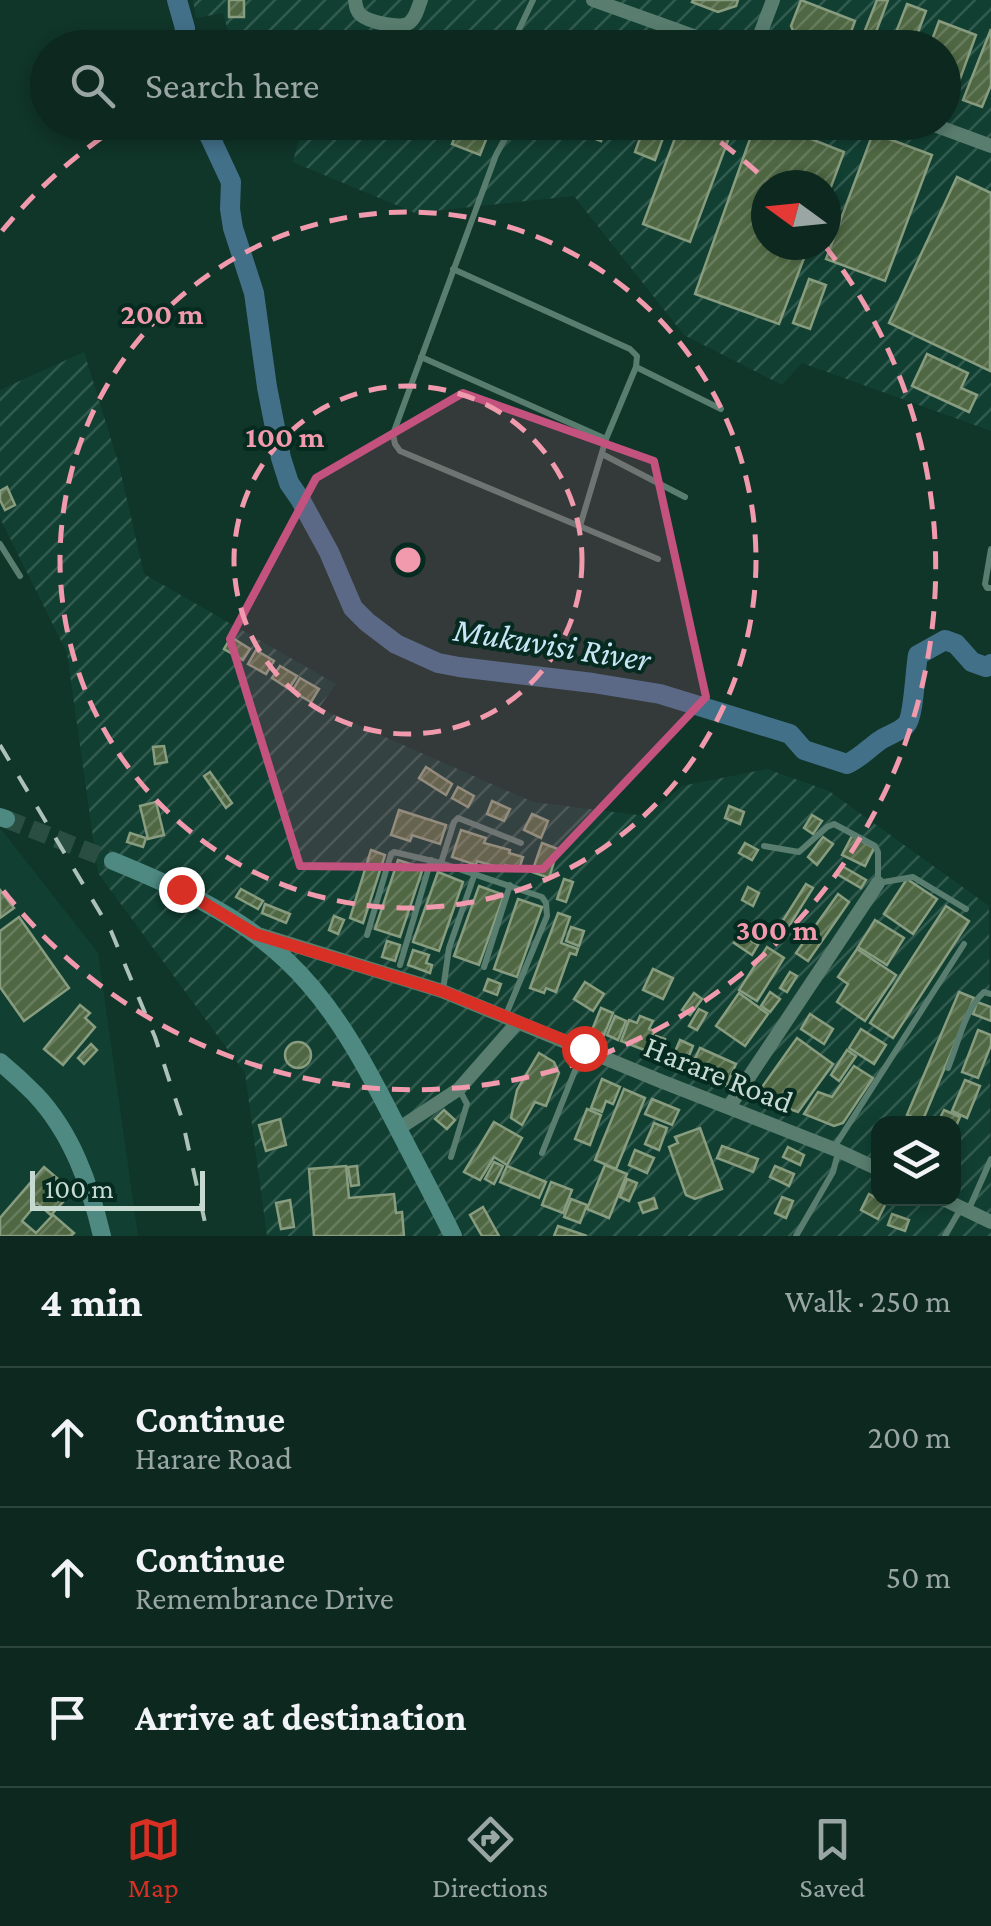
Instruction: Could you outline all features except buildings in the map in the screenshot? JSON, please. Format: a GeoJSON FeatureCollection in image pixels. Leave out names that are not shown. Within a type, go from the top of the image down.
{"type":"FeatureCollection","features":[{"type":"Feature","properties":{"kind":"street"},"geometry":{"type":"LineString","coordinates":[[354,0],[362,17],[396,26],[414,18],[421,0]]}},
{"type":"Feature","properties":{"kind":"street"},"geometry":{"type":"LineString","coordinates":[[594,0],[677,30]]}},
{"type":"Feature","properties":{"kind":"street"},"geometry":{"type":"LineString","coordinates":[[762,30],[774,0]]}},
{"type":"Feature","properties":{"kind":"street"},"geometry":{"type":"LineString","coordinates":[[961,135],[991,146]]}},
{"type":"Feature","properties":{"kind":"street"},"geometry":{"type":"LineString","coordinates":[[113,861],[181,889],[255,934],[322,998],[366,1067],[452,1236]]}},
{"type":"Feature","properties":{"kind":"street"},"geometry":{"type":"LineString","coordinates":[[728,1108],[878,883]]}},
{"type":"Feature","properties":{"kind":"street","name":"Harare Road"},"geometry":{"type":"LineString","coordinates":[[255,934],[442,991],[871,1166]]}},
{"type":"Feature","properties":{"kind":"street"},"geometry":{"type":"LineString","coordinates":[[398,1130],[459,1089],[511,1020]]}},
{"type":"Feature","properties":{"kind":"street"},"geometry":{"type":"LineString","coordinates":[[0,1062],[38,1097],[78,1158],[102,1236]]}},
{"type":"Feature","properties":{"kind":"street"},"geometry":{"type":"LineString","coordinates":[[957,1206],[991,1222]]}},
{"type":"Feature","properties":{"kind":"lane"},"geometry":{"type":"LineString","coordinates":[[518,30],[533,0]]}},
{"type":"Feature","properties":{"kind":"lane"},"geometry":{"type":"LineString","coordinates":[[504,140],[392,434],[395,444],[400,450],[658,559]]}},
{"type":"Feature","properties":{"kind":"lane"},"geometry":{"type":"LineString","coordinates":[[453,269],[638,356],[606,440],[580,526]]}},
{"type":"Feature","properties":{"kind":"lane"},"geometry":{"type":"LineString","coordinates":[[421,356],[606,440]]}},
{"type":"Feature","properties":{"kind":"lane"},"geometry":{"type":"LineString","coordinates":[[636,366],[721,409]]}},
{"type":"Feature","properties":{"kind":"lane"},"geometry":{"type":"LineString","coordinates":[[602,454],[685,497]]}},
{"type":"Feature","properties":{"kind":"lane"},"geometry":{"type":"LineString","coordinates":[[0,544],[20,576]]}},
{"type":"Feature","properties":{"kind":"lane"},"geometry":{"type":"LineString","coordinates":[[991,549],[985,584],[991,588]]}},
{"type":"Feature","properties":{"kind":"lane"},"geometry":{"type":"LineString","coordinates":[[440,863],[458,818],[521,843]]}},
{"type":"Feature","properties":{"kind":"lane"},"geometry":{"type":"LineString","coordinates":[[764,846],[799,852],[834,824],[876,846],[878,883],[910,876],[966,909]]}},
{"type":"Feature","properties":{"kind":"lane"},"geometry":{"type":"LineString","coordinates":[[367,935],[392,854],[397,852],[542,896],[547,916],[511,1020]]}},
{"type":"Feature","properties":{"kind":"lane"},"geometry":{"type":"LineString","coordinates":[[400,964],[431,860]]}},
{"type":"Feature","properties":{"kind":"lane"},"geometry":{"type":"LineString","coordinates":[[442,991],[449,948],[475,874]]}},
{"type":"Feature","properties":{"kind":"lane"},"geometry":{"type":"LineString","coordinates":[[484,967],[510,885]]}},
{"type":"Feature","properties":{"kind":"lane"},"geometry":{"type":"LineString","coordinates":[[796,1236],[834,1172],[836,1150],[964,944]]}},
{"type":"Feature","properties":{"kind":"lane"},"geometry":{"type":"LineString","coordinates":[[948,1068],[971,1010],[980,995],[991,994]]}},
{"type":"Feature","properties":{"kind":"lane"},"geometry":{"type":"LineString","coordinates":[[542,1153],[584,1048]]}},
{"type":"Feature","properties":{"kind":"lane"},"geometry":{"type":"LineString","coordinates":[[451,1158],[466,1104],[459,1089]]}},
{"type":"Feature","properties":{"kind":"lane"},"geometry":{"type":"LineString","coordinates":[[946,1236],[965,1210],[991,1158]]}},
{"type":"Feature","properties":{"kind":"highlighted area"},"geometry":{"type":"Polygon","coordinates":[[[463,393],[654,461],[706,697],[543,869],[300,866],[230,639],[316,478],[463,393]]]}},
{"type":"Feature","properties":{"kind":"shaded area"},"geometry":{"type":"Polygon","coordinates":[[[193,0],[991,0],[991,431],[802,363],[782,385],[684,335],[574,196],[415,213],[293,162],[299,140],[961,140],[961,30],[228,30],[223,13],[196,18],[193,0]]]}},
{"type":"Feature","properties":{"kind":"shaded area"},"geometry":{"type":"Polygon","coordinates":[[[84,352],[119,465],[144,574],[336,684],[319,708],[533,802],[646,816],[682,786],[767,769],[829,791],[989,906],[991,1236],[267,1236],[245,1073],[98,873],[67,653],[0,518],[0,390],[84,352]]]}},
{"type":"Feature","properties":{"kind":"shaded area"},"geometry":{"type":"Polygon","coordinates":[[[0,828],[98,953],[138,1236],[0,1236],[0,828]]]}},
{"type":"Feature","properties":{"kind":"waterway","name":"Mukuvisi River"},"geometry":{"type":"LineString","coordinates":[[177,0],[185,30]]}},
{"type":"Feature","properties":{"kind":"waterway","name":"Mukuvisi River"},"geometry":{"type":"LineString","coordinates":[[211,140],[231,182],[233,228],[254,293],[267,387],[289,483],[329,552],[353,608],[396,644],[438,663],[459,667],[660,694],[790,734],[804,750],[847,764],[906,725],[913,703],[918,655],[945,640],[956,644],[972,662],[986,667],[991,664]]}},
{"type":"Feature","properties":{"kind":"tunnel"},"geometry":{"type":"LineString","coordinates":[[6,819],[113,861]]}},
{"type":"Feature","properties":{"kind":"railway"},"geometry":{"type":"LineString","coordinates":[[0,745],[111,931],[155,1037],[182,1119],[208,1236]]}},
{"type":"Feature","properties":{"kind":"route"},"geometry":{"type":"LineString","coordinates":[[181,889],[255,934],[442,991],[584,1048]]}}]}
